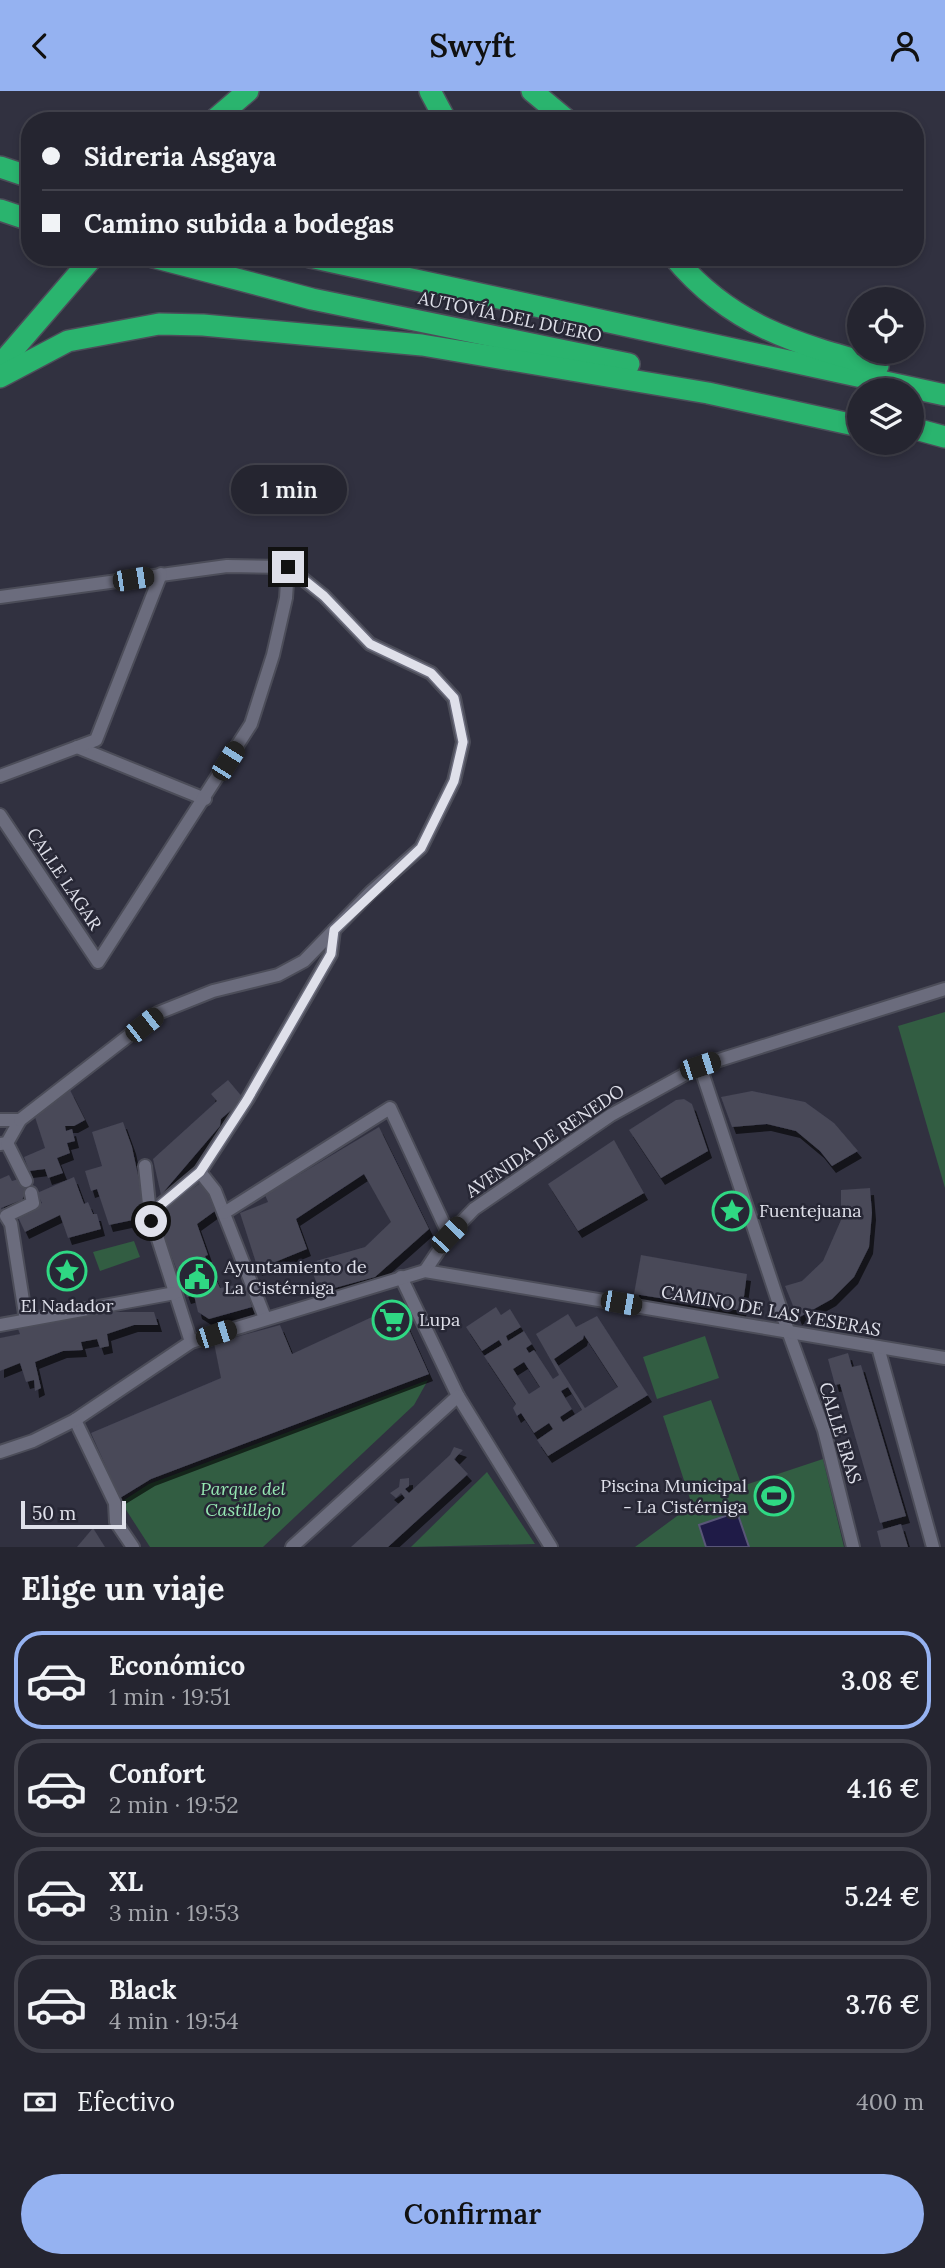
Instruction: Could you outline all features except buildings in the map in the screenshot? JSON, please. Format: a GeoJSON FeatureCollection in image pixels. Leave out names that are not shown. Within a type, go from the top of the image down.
{"type":"FeatureCollection","features":[{"type":"Feature","properties":{"kind":"highway"},"geometry":{"type":"LineString","coordinates":[[224,112],[248,91]]}},
{"type":"Feature","properties":{"kind":"highway"},"geometry":{"type":"LineString","coordinates":[[430,91],[441,112]]}},
{"type":"Feature","properties":{"kind":"highway"},"geometry":{"type":"LineString","coordinates":[[532,91],[557,112]]}},
{"type":"Feature","properties":{"kind":"highway"},"geometry":{"type":"LineString","coordinates":[[0,155],[21,162]]}},
{"type":"Feature","properties":{"kind":"highway"},"geometry":{"type":"LineString","coordinates":[[0,167],[21,174]]}},
{"type":"Feature","properties":{"kind":"highway"},"geometry":{"type":"LineString","coordinates":[[0,210],[21,217]]}},
{"type":"Feature","properties":{"kind":"highway"},"geometry":{"type":"LineString","coordinates":[[0,365],[85,266]]}},
{"type":"Feature","properties":{"kind":"highway","name":"AUTOVÍA DEL DUERO"},"geometry":{"type":"LineString","coordinates":[[187,266],[312,299],[847,411]]}},
{"type":"Feature","properties":{"kind":"highway","name":"AUTOVÍA DEL DUERO"},"geometry":{"type":"LineString","coordinates":[[351,266],[945,395]]}},
{"type":"Feature","properties":{"kind":"highway"},"geometry":{"type":"LineString","coordinates":[[683,266],[718,302],[749,322],[794,343],[945,383]]}},
{"type":"Feature","properties":{"kind":"highway"},"geometry":{"type":"LineString","coordinates":[[0,377],[34,357],[78,338],[159,324],[203,325],[448,349],[695,391],[847,423]]}},
{"type":"Feature","properties":{"kind":"highway"},"geometry":{"type":"LineString","coordinates":[[924,431],[945,437]]}},
{"type":"Feature","properties":{"kind":"highway"},"geometry":{"type":"LineString","coordinates":[[924,443],[945,449]]}},
{"type":"Feature","properties":{"kind":"street"},"geometry":{"type":"LineString","coordinates":[[0,597],[228,566],[288,567],[324,596],[370,644],[431,673],[454,698],[463,742],[454,781],[421,848],[293,969],[213,991],[158,1013],[20,1120],[4,1143],[29,1187],[33,1203],[6,1216],[11,1224],[26,1320]]}},
{"type":"Feature","properties":{"kind":"street"},"geometry":{"type":"LineString","coordinates":[[77,747],[205,799],[251,724],[274,655],[286,598],[288,567]]}},
{"type":"Feature","properties":{"kind":"street"},"geometry":{"type":"LineString","coordinates":[[0,776],[96,740],[161,575]]}},
{"type":"Feature","properties":{"kind":"street","name":"CALLE LAGAR"},"geometry":{"type":"LineString","coordinates":[[0,815],[98,962],[205,799]]}},
{"type":"Feature","properties":{"kind":"street"},"geometry":{"type":"LineString","coordinates":[[150,1214],[200,1172],[247,1100],[331,954],[334,930]]}},
{"type":"Feature","properties":{"kind":"street","name":"AVENIDA DE RENEDO"},"geometry":{"type":"LineString","coordinates":[[425,1271],[449,1235],[474,1209],[611,1115],[700,1066],[945,989]]}},
{"type":"Feature","properties":{"kind":"street","name":"CALLE ERAS"},"geometry":{"type":"LineString","coordinates":[[700,1066],[788,1331],[824,1430],[853,1547]]}},
{"type":"Feature","properties":{"kind":"street"},"geometry":{"type":"LineString","coordinates":[[224,1213],[390,1108],[449,1235]]}},
{"type":"Feature","properties":{"kind":"street"},"geometry":{"type":"LineString","coordinates":[[0,1120],[20,1120]]}},
{"type":"Feature","properties":{"kind":"street"},"geometry":{"type":"LineString","coordinates":[[145,1166],[150,1214],[191,1342]]}},
{"type":"Feature","properties":{"kind":"street"},"geometry":{"type":"LineString","coordinates":[[200,1172],[215,1191],[265,1318]]}},
{"type":"Feature","properties":{"kind":"street"},"geometry":{"type":"LineString","coordinates":[[0,1452],[33,1441],[75,1420],[191,1342],[425,1271]]}},
{"type":"Feature","properties":{"kind":"street","name":"CAMINO DE LAS YESERAS"},"geometry":{"type":"LineString","coordinates":[[425,1271],[945,1358]]}},
{"type":"Feature","properties":{"kind":"street"},"geometry":{"type":"LineString","coordinates":[[401,1277],[458,1396],[551,1547]]}},
{"type":"Feature","properties":{"kind":"street"},"geometry":{"type":"LineString","coordinates":[[0,1325],[175,1293]]}},
{"type":"Feature","properties":{"kind":"street"},"geometry":{"type":"LineString","coordinates":[[878,1347],[933,1547]]}},
{"type":"Feature","properties":{"kind":"street"},"geometry":{"type":"LineString","coordinates":[[292,1547],[458,1396]]}},
{"type":"Feature","properties":{"kind":"street"},"geometry":{"type":"LineString","coordinates":[[75,1420],[116,1503],[117,1521],[133,1547]]}},
{"type":"Feature","properties":{"kind":"green space"},"geometry":{"type":"Polygon","coordinates":[[[945,1012],[945,1188],[898,1026],[945,1012]]]}},
{"type":"Feature","properties":{"kind":"green space"},"geometry":{"type":"Polygon","coordinates":[[[134,1241],[140,1257],[100,1271],[93,1252],[134,1241]]]}},
{"type":"Feature","properties":{"kind":"green space"},"geometry":{"type":"Polygon","coordinates":[[[705,1336],[719,1378],[657,1399],[643,1357],[705,1336]]]}},
{"type":"Feature","properties":{"kind":"green space","name":"Parque del Castillejo"},"geometry":{"type":"Polygon","coordinates":[[[428,1380],[414,1405],[263,1547],[150,1547],[121,1502],[149,1484],[428,1380]]]}},
{"type":"Feature","properties":{"kind":"green space","name":"Piscina Municipal - La Cistérniga"},"geometry":{"type":"Polygon","coordinates":[[[711,1400],[742,1486],[823,1459],[844,1547],[635,1547],[692,1505],[663,1416],[711,1400]]]}},
{"type":"Feature","properties":{"kind":"green space"},"geometry":{"type":"Polygon","coordinates":[[[487,1472],[535,1544],[411,1547],[487,1472]]]}},
{"type":"Feature","properties":{"kind":"shaded area"},"geometry":{"type":"Polygon","coordinates":[[[737,1512],[749,1547],[706,1547],[699,1525],[737,1512]]]}},
{"type":"Feature","properties":{"kind":"place","name":"Fuentejuana"},"geometry":{"type":"Point","coordinates":[732,1211]}},
{"type":"Feature","properties":{"kind":"place","name":"El Nadador"},"geometry":{"type":"Point","coordinates":[67,1271]}},
{"type":"Feature","properties":{"kind":"place","name":"Ayuntamiento de La Cistérniga"},"geometry":{"type":"Point","coordinates":[197,1277]}},
{"type":"Feature","properties":{"kind":"place","name":"Lupa"},"geometry":{"type":"Point","coordinates":[392,1320]}},
{"type":"Feature","properties":{"kind":"place","name":"Piscina Municipal - La Cistérniga"},"geometry":{"type":"Point","coordinates":[774,1496]}},
{"type":"Feature","properties":{"kind":"route"},"geometry":{"type":"LineString","coordinates":[[151,1221],[150,1214],[200,1172],[247,1100],[331,954],[334,930],[371,892],[421,848],[454,781],[463,742],[454,698],[431,673],[370,644],[324,596],[288,567]]}}]}
